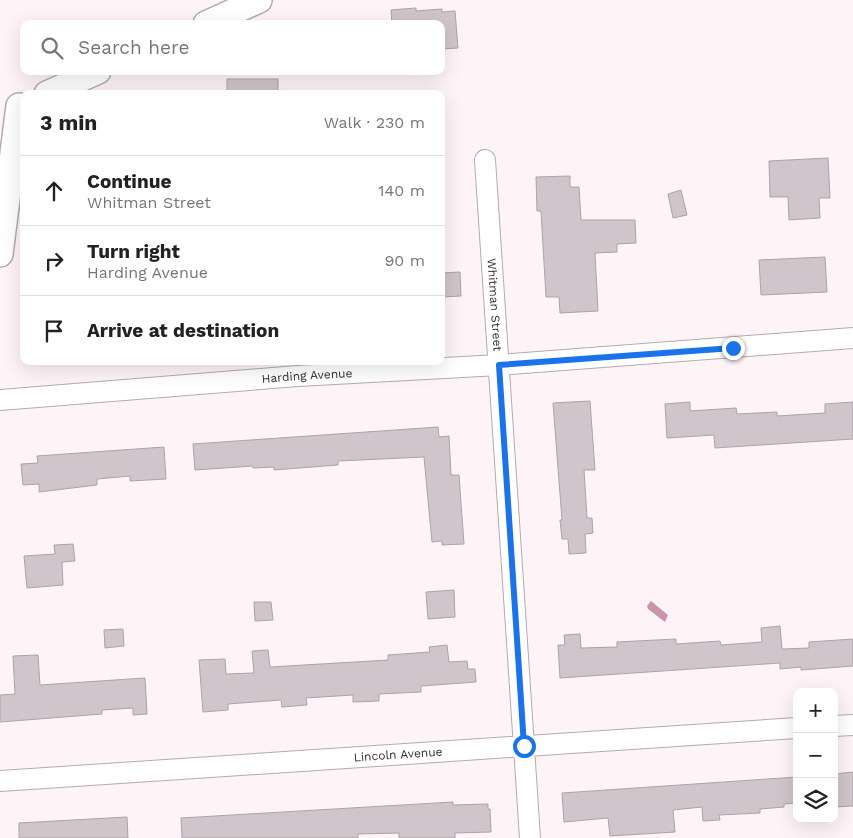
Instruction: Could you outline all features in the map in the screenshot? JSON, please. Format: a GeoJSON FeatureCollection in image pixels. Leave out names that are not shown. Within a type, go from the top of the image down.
{"type":"FeatureCollection","features":[{"type":"Feature","properties":{"kind":"street"},"geometry":{"type":"LineString","coordinates":[[215,20],[258,0]]}},
{"type":"Feature","properties":{"kind":"street"},"geometry":{"type":"LineString","coordinates":[[56,90],[89,75]]}},
{"type":"Feature","properties":{"kind":"street"},"geometry":{"type":"LineString","coordinates":[[0,254],[14,108]]}},
{"type":"Feature","properties":{"kind":"street","name":"Whitman Street"},"geometry":{"type":"LineString","coordinates":[[485,160],[530,838]]}},
{"type":"Feature","properties":{"kind":"street","name":"Harding Avenue"},"geometry":{"type":"LineString","coordinates":[[0,400],[298,376],[499,365],[853,338]]}},
{"type":"Feature","properties":{"kind":"street"},"geometry":{"type":"LineString","coordinates":[[838,726],[853,725]]}},
{"type":"Feature","properties":{"kind":"street","name":"Lincoln Avenue"},"geometry":{"type":"LineString","coordinates":[[0,781],[793,728]]}},
{"type":"Feature","properties":{"kind":"shaded area"},"geometry":{"type":"Polygon","coordinates":[[[651,601],[668,615],[665,622],[648,609],[647,606],[651,601]]]}},
{"type":"Feature","properties":{"kind":"building"},"geometry":{"type":"Polygon","coordinates":[[[416,8],[416,11],[442,9],[442,12],[455,11],[458,48],[445,49],[445,20],[392,20],[391,10],[416,8]]]}},
{"type":"Feature","properties":{"kind":"building"},"geometry":{"type":"Polygon","coordinates":[[[227,79],[278,79],[278,90],[227,90],[227,79]]]}},
{"type":"Feature","properties":{"kind":"building"},"geometry":{"type":"Polygon","coordinates":[[[828,158],[830,198],[819,198],[820,218],[789,220],[788,197],[770,197],[769,161],[828,158]]]}},
{"type":"Feature","properties":{"kind":"building"},"geometry":{"type":"Polygon","coordinates":[[[570,176],[570,187],[579,187],[581,220],[635,220],[636,243],[617,244],[617,252],[595,253],[598,311],[560,313],[559,297],[546,297],[541,211],[537,211],[536,177],[570,176]]]}},
{"type":"Feature","properties":{"kind":"building"},"geometry":{"type":"Polygon","coordinates":[[[681,190],[687,215],[673,218],[668,194],[681,190]]]}},
{"type":"Feature","properties":{"kind":"building"},"geometry":{"type":"Polygon","coordinates":[[[825,257],[827,292],[761,295],[759,260],[825,257]]]}},
{"type":"Feature","properties":{"kind":"building"},"geometry":{"type":"Polygon","coordinates":[[[460,272],[461,296],[445,297],[445,273],[460,272]]]}},
{"type":"Feature","properties":{"kind":"building"},"geometry":{"type":"Polygon","coordinates":[[[590,401],[595,470],[584,470],[587,518],[592,518],[593,533],[585,534],[586,553],[569,554],[568,539],[562,539],[553,403],[590,401]]]}},
{"type":"Feature","properties":{"kind":"building"},"geometry":{"type":"Polygon","coordinates":[[[690,402],[690,411],[736,408],[737,414],[777,412],[777,416],[825,413],[825,404],[853,402],[853,439],[715,448],[714,435],[667,438],[665,404],[690,402]]]}},
{"type":"Feature","properties":{"kind":"building"},"geometry":{"type":"Polygon","coordinates":[[[438,427],[439,437],[449,436],[451,475],[459,475],[464,544],[442,545],[442,541],[432,542],[424,457],[338,461],[338,465],[274,470],[274,467],[253,468],[253,466],[195,470],[193,444],[438,427]]]}},
{"type":"Feature","properties":{"kind":"building"},"geometry":{"type":"Polygon","coordinates":[[[164,447],[166,479],[130,481],[130,476],[97,479],[97,485],[39,492],[39,484],[23,485],[21,464],[38,463],[37,456],[164,447]]]}},
{"type":"Feature","properties":{"kind":"building"},"geometry":{"type":"Polygon","coordinates":[[[73,544],[75,561],[62,562],[63,585],[27,588],[24,556],[55,554],[54,545],[73,544]]]}},
{"type":"Feature","properties":{"kind":"building"},"geometry":{"type":"Polygon","coordinates":[[[454,590],[455,617],[428,619],[426,592],[454,590]]]}},
{"type":"Feature","properties":{"kind":"building"},"geometry":{"type":"Polygon","coordinates":[[[254,602],[271,602],[273,620],[255,621],[254,602]]]}},
{"type":"Feature","properties":{"kind":"building"},"geometry":{"type":"Polygon","coordinates":[[[780,626],[782,649],[809,648],[809,642],[853,639],[853,666],[801,670],[801,667],[780,669],[780,663],[560,678],[558,645],[565,645],[564,635],[580,634],[581,648],[617,647],[617,642],[676,639],[676,644],[720,641],[721,645],[762,642],[761,628],[780,626]]]}},
{"type":"Feature","properties":{"kind":"building"},"geometry":{"type":"Polygon","coordinates":[[[123,629],[124,646],[105,648],[104,630],[123,629]]]}},
{"type":"Feature","properties":{"kind":"building"},"geometry":{"type":"Polygon","coordinates":[[[447,645],[449,662],[467,661],[468,669],[475,669],[476,682],[421,686],[421,692],[379,694],[379,701],[353,702],[353,695],[306,698],[307,705],[282,707],[281,700],[228,704],[228,710],[203,712],[199,660],[225,659],[226,674],[254,673],[252,651],[268,650],[270,667],[388,660],[388,655],[430,652],[429,647],[447,645]]]}},
{"type":"Feature","properties":{"kind":"building"},"geometry":{"type":"Polygon","coordinates":[[[38,655],[40,685],[145,678],[147,714],[133,715],[133,708],[102,710],[102,714],[0,722],[0,695],[15,694],[13,656],[38,655]]]}},
{"type":"Feature","properties":{"kind":"building"},"geometry":{"type":"Polygon","coordinates":[[[853,772],[853,806],[838,807],[838,774],[853,772]]]}},
{"type":"Feature","properties":{"kind":"building"},"geometry":{"type":"Polygon","coordinates":[[[793,777],[793,803],[784,804],[784,807],[760,809],[760,813],[719,815],[720,820],[703,821],[702,807],[673,810],[675,832],[610,836],[608,818],[564,822],[562,793],[793,777]]]}},
{"type":"Feature","properties":{"kind":"building"},"geometry":{"type":"Polygon","coordinates":[[[453,802],[453,805],[488,804],[491,832],[455,833],[455,838],[399,838],[399,833],[358,834],[358,838],[182,838],[181,818],[453,802]]]}},
{"type":"Feature","properties":{"kind":"building"},"geometry":{"type":"Polygon","coordinates":[[[127,817],[128,838],[19,838],[19,823],[127,817]]]}},
{"type":"Feature","properties":{"kind":"route"},"geometry":{"type":"LineString","coordinates":[[524,746],[499,365],[733,348]]}}]}
